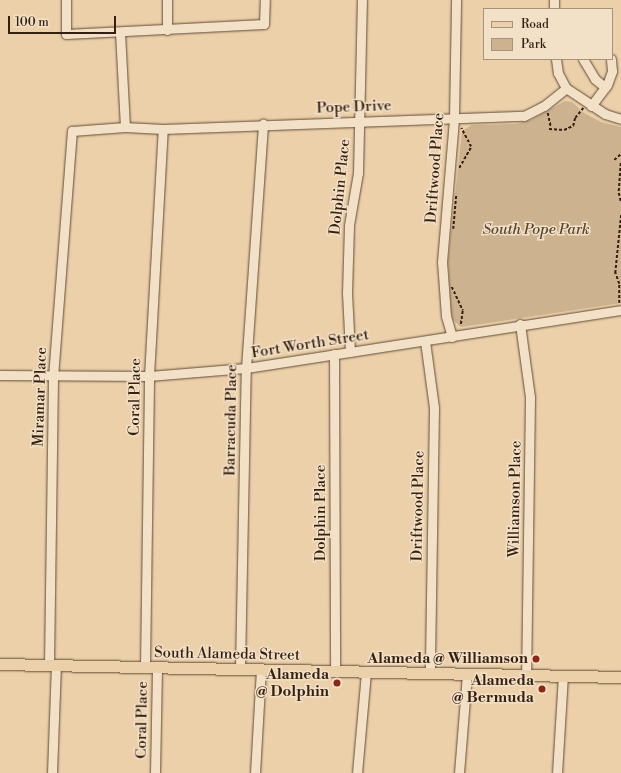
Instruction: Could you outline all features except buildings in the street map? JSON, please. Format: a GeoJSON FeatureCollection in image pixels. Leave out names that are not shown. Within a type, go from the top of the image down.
{"type":"FeatureCollection","features":[{"type":"Feature","properties":{"kind":"main road","name":"South Alameda Street"},"geometry":{"type":"LineString","coordinates":[[0,664],[621,677]]}},
{"type":"Feature","properties":{"kind":"street"},"geometry":{"type":"LineString","coordinates":[[66,0],[66,34],[264,24],[265,0]]}},
{"type":"Feature","properties":{"kind":"street"},"geometry":{"type":"LineString","coordinates":[[167,0],[167,30]]}},
{"type":"Feature","properties":{"kind":"street","name":"Dolphin Place"},"geometry":{"type":"LineString","coordinates":[[350,352],[346,293],[348,224],[358,173],[362,0]]}},
{"type":"Feature","properties":{"kind":"street","name":"Driftwood Place"},"geometry":{"type":"LineString","coordinates":[[456,0],[454,118],[442,262],[446,316],[456,336]]}},
{"type":"Feature","properties":{"kind":"street"},"geometry":{"type":"LineString","coordinates":[[120,32],[125,127]]}},
{"type":"Feature","properties":{"kind":"street"},"geometry":{"type":"LineString","coordinates":[[556,60],[558,72],[566,88],[589,105],[605,114],[621,119]]}},
{"type":"Feature","properties":{"kind":"street"},"geometry":{"type":"LineString","coordinates":[[584,60],[595,79],[605,87]]}},
{"type":"Feature","properties":{"kind":"street"},"geometry":{"type":"LineString","coordinates":[[589,105],[605,87],[612,71],[611,60]]}},
{"type":"Feature","properties":{"kind":"street","name":"Pope Drive"},"geometry":{"type":"LineString","coordinates":[[72,131],[125,127],[163,129],[263,124],[524,116],[546,103],[566,88]]}},
{"type":"Feature","properties":{"kind":"street","name":"Barracuda Place"},"geometry":{"type":"LineString","coordinates":[[240,669],[246,368],[263,124]]}},
{"type":"Feature","properties":{"kind":"street","name":"Coral Place"},"geometry":{"type":"LineString","coordinates":[[145,667],[149,376],[163,129]]}},
{"type":"Feature","properties":{"kind":"street","name":"Miramar Place"},"geometry":{"type":"LineString","coordinates":[[52,773],[52,377],[72,131]]}},
{"type":"Feature","properties":{"kind":"street","name":"Fort Worth Street"},"geometry":{"type":"LineString","coordinates":[[0,374],[52,377],[149,376],[246,368],[425,341],[520,324],[620,311]]}},
{"type":"Feature","properties":{"kind":"street","name":"Williamson Place"},"geometry":{"type":"LineString","coordinates":[[520,324],[530,397],[526,675]]}},
{"type":"Feature","properties":{"kind":"street","name":"Driftwood Place"},"geometry":{"type":"LineString","coordinates":[[425,341],[434,408],[430,673]]}},
{"type":"Feature","properties":{"kind":"street","name":"Dolphin Place"},"geometry":{"type":"LineString","coordinates":[[334,354],[335,671]]}},
{"type":"Feature","properties":{"kind":"street","name":"Coral Place"},"geometry":{"type":"LineString","coordinates":[[154,773],[157,668]]}},
{"type":"Feature","properties":{"kind":"street"},"geometry":{"type":"LineString","coordinates":[[255,773],[261,670]]}},
{"type":"Feature","properties":{"kind":"street"},"geometry":{"type":"LineString","coordinates":[[357,773],[366,672]]}},
{"type":"Feature","properties":{"kind":"street"},"geometry":{"type":"LineString","coordinates":[[459,773],[467,674]]}},
{"type":"Feature","properties":{"kind":"street"},"geometry":{"type":"LineString","coordinates":[[557,773],[563,676]]}},
{"type":"Feature","properties":{"kind":"path"},"geometry":{"type":"LineString","coordinates":[[546,103],[550,128],[564,130],[573,126],[575,118],[589,105]]}},
{"type":"Feature","properties":{"kind":"path"},"geometry":{"type":"LineString","coordinates":[[454,118],[471,147],[459,163],[458,170]]}},
{"type":"Feature","properties":{"kind":"path"},"geometry":{"type":"LineString","coordinates":[[614,160],[621,154]]}},
{"type":"Feature","properties":{"kind":"path"},"geometry":{"type":"LineString","coordinates":[[621,163],[619,194],[621,202]]}},
{"type":"Feature","properties":{"kind":"path"},"geometry":{"type":"LineString","coordinates":[[452,233],[457,204],[456,193]]}},
{"type":"Feature","properties":{"kind":"path"},"geometry":{"type":"LineString","coordinates":[[620,311],[619,284],[615,272],[621,214]]}},
{"type":"Feature","properties":{"kind":"path"},"geometry":{"type":"LineString","coordinates":[[451,282],[463,311],[456,336]]}},
{"type":"Feature","properties":{"kind":"green space","name":"South Pope Park"},"geometry":{"type":"Polygon","coordinates":[[[565,101],[572,102],[584,113],[601,122],[621,127],[621,303],[461,327],[453,320],[451,312],[448,260],[462,131],[472,125],[515,124],[531,120],[565,101]]]}},
{"type":"Feature","properties":{"kind":"place","name":"Alameda @ Williamson"},"geometry":{"type":"Point","coordinates":[536,659]}},
{"type":"Feature","properties":{"kind":"place","name":"Alameda @ Dolphin"},"geometry":{"type":"Point","coordinates":[337,683]}},
{"type":"Feature","properties":{"kind":"place","name":"Alameda @ Bermuda"},"geometry":{"type":"Point","coordinates":[542,689]}}]}
